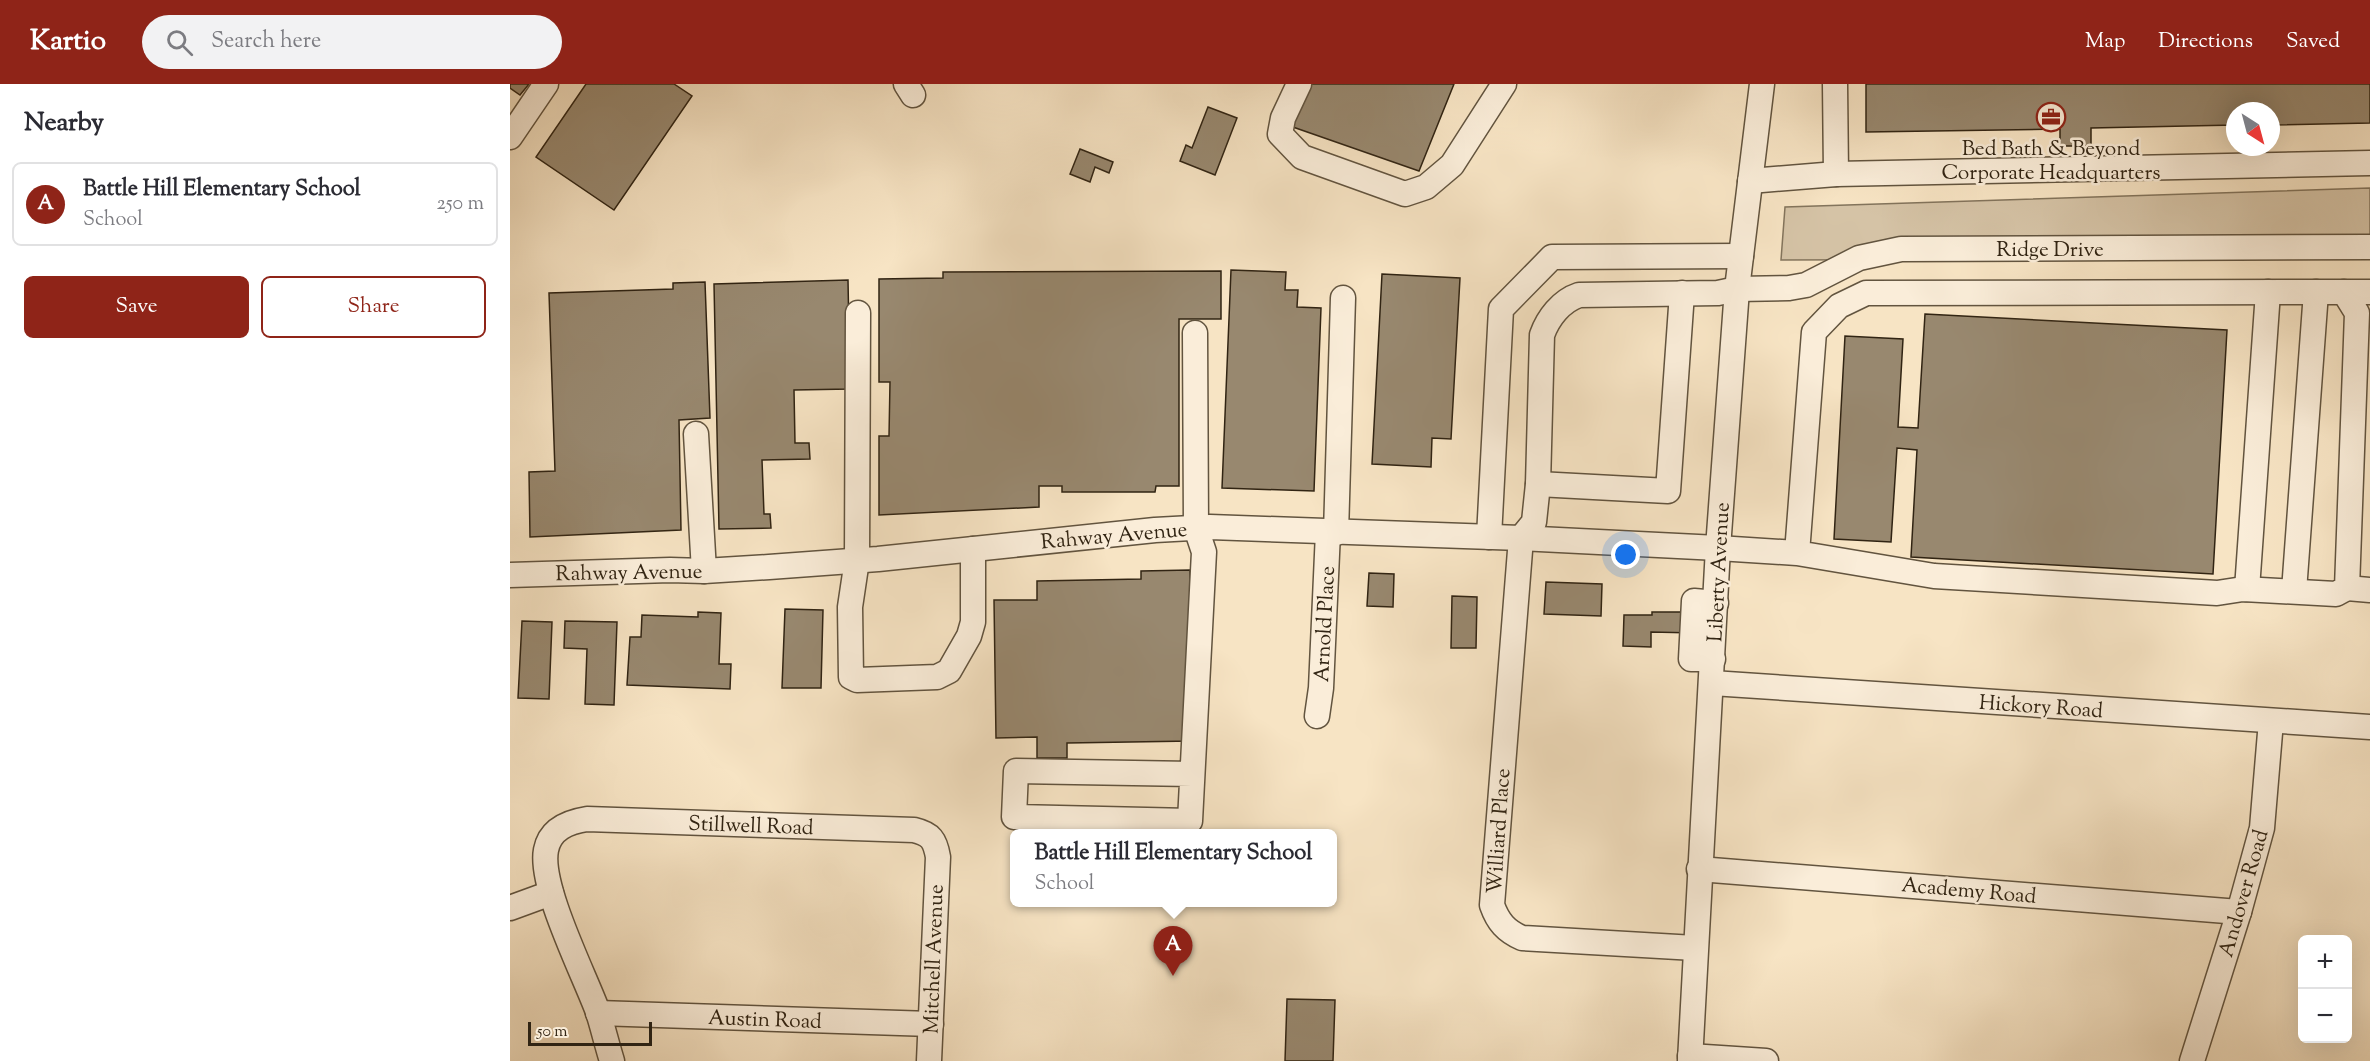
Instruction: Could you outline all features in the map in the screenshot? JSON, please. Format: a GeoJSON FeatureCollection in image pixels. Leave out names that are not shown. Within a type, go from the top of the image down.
{"type":"FeatureCollection","features":[{"type":"Feature","properties":{"kind":"street"},"geometry":{"type":"LineString","coordinates":[[513,127],[546,84]]}},
{"type":"Feature","properties":{"kind":"street"},"geometry":{"type":"LineString","coordinates":[[1299,84],[1283,118],[1280,134],[1290,146],[1302,157],[1405,194],[1426,187],[1452,165],[1504,84]]}},
{"type":"Feature","properties":{"kind":"street","name":"Liberty Avenue"},"geometry":{"type":"LineString","coordinates":[[1690,1058],[1718,548],[1737,289],[1762,84]]}},
{"type":"Feature","properties":{"kind":"street"},"geometry":{"type":"LineString","coordinates":[[1835,84],[1836,174]]}},
{"type":"Feature","properties":{"kind":"street"},"geometry":{"type":"LineString","coordinates":[[1750,181],[1836,174],[2370,163]]}},
{"type":"Feature","properties":{"kind":"street","name":"Ridge Drive"},"geometry":{"type":"LineString","coordinates":[[1521,538],[1534,522],[1538,484],[1542,335],[1546,323],[1567,299],[1578,295],[1718,293],[1737,289],[1789,288],[1806,285],[1859,258],[1901,249],[2370,247]]}},
{"type":"Feature","properties":{"kind":"street"},"geometry":{"type":"LineString","coordinates":[[1489,537],[1501,309],[1552,257],[1741,256]]}},
{"type":"Feature","properties":{"kind":"street"},"geometry":{"type":"LineString","coordinates":[[2247,589],[2268,292]]}},
{"type":"Feature","properties":{"kind":"street"},"geometry":{"type":"LineString","coordinates":[[2294,591],[2316,292]]}},
{"type":"Feature","properties":{"kind":"street"},"geometry":{"type":"LineString","coordinates":[[2344,292],[2357,313],[2359,589]]}},
{"type":"Feature","properties":{"kind":"street"},"geometry":{"type":"LineString","coordinates":[[1797,553],[1814,332],[1839,306],[1866,293],[2370,292]]}},
{"type":"Feature","properties":{"kind":"street"},"geometry":{"type":"LineString","coordinates":[[1538,484],[1668,491],[1682,293]]}},
{"type":"Feature","properties":{"kind":"street","name":"Arnold Place"},"geometry":{"type":"LineString","coordinates":[[1317,716],[1332,533],[1343,298]]}},
{"type":"Feature","properties":{"kind":"street"},"geometry":{"type":"LineString","coordinates":[[858,313],[857,560],[850,607],[851,677],[857,680],[937,677],[949,671],[969,636],[973,622],[973,549]]}},
{"type":"Feature","properties":{"kind":"street"},"geometry":{"type":"LineString","coordinates":[[1192,774],[1016,771],[1014,817],[1190,821],[1204,552],[1196,528],[1195,333]]}},
{"type":"Feature","properties":{"kind":"street"},"geometry":{"type":"LineString","coordinates":[[696,434],[705,571]]}},
{"type":"Feature","properties":{"kind":"street","name":"Rahway Avenue"},"geometry":{"type":"LineString","coordinates":[[510,575],[705,571],[857,560],[1196,528],[1521,538],[1797,553],[1934,576],[2217,593],[2247,589],[2336,594],[2359,589]]}},
{"type":"Feature","properties":{"kind":"street","name":"Williard Place"},"geometry":{"type":"LineString","coordinates":[[1521,538],[1492,892],[1492,905],[1497,918],[1504,928],[1522,938],[1695,948]]}},
{"type":"Feature","properties":{"kind":"street","name":"Hickory Road"},"geometry":{"type":"LineString","coordinates":[[1713,671],[2271,721],[2370,727]]}},
{"type":"Feature","properties":{"kind":"street","name":"Andover Road"},"geometry":{"type":"LineString","coordinates":[[2192,1061],[2239,912],[2262,828],[2271,721]]}},
{"type":"Feature","properties":{"kind":"street","name":"Stillwell Road"},"geometry":{"type":"LineString","coordinates":[[551,893],[546,850],[551,834],[570,822],[587,819],[914,830],[926,833],[935,842],[938,857]]}},
{"type":"Feature","properties":{"kind":"street","name":"Mitchell Avenue"},"geometry":{"type":"LineString","coordinates":[[929,1061],[938,857]]}},
{"type":"Feature","properties":{"kind":"street","name":"Academy Road"},"geometry":{"type":"LineString","coordinates":[[1699,869],[2239,912]]}},
{"type":"Feature","properties":{"kind":"street"},"geometry":{"type":"LineString","coordinates":[[510,908],[551,893],[598,1014],[612,1061]]}},
{"type":"Feature","properties":{"kind":"street","name":"Austin Road"},"geometry":{"type":"LineString","coordinates":[[598,1014],[931,1024]]}},
{"type":"Feature","properties":{"kind":"street"},"geometry":{"type":"LineString","coordinates":[[1690,1058],[1766,1061]]}},
{"type":"Feature","properties":{"kind":"shaded area"},"geometry":{"type":"Polygon","coordinates":[[[2370,188],[2370,258],[1781,260],[1785,207],[2370,188]]]}},
{"type":"Feature","properties":{"kind":"building"},"geometry":{"type":"Polygon","coordinates":[[[510,84],[529,84],[520,95],[510,88],[510,84]]]}},
{"type":"Feature","properties":{"kind":"building"},"geometry":{"type":"Polygon","coordinates":[[[586,84],[674,84],[692,96],[614,210],[536,157],[586,84]]]}},
{"type":"Feature","properties":{"kind":"building"},"geometry":{"type":"Polygon","coordinates":[[[1308,84],[1454,84],[1419,171],[1290,126],[1308,84]]]}},
{"type":"Feature","properties":{"kind":"building","name":"Bed Bath & Beyond Corporate Headquarters"},"geometry":{"type":"Polygon","coordinates":[[[1866,84],[2370,84],[2370,123],[2280,125],[2280,102],[2226,102],[2226,125],[2091,128],[2091,146],[2060,146],[2060,129],[1866,132],[1866,84]]]}},
{"type":"Feature","properties":{"kind":"building"},"geometry":{"type":"Polygon","coordinates":[[[1208,107],[1237,118],[1215,175],[1180,161],[1186,145],[1192,148],[1208,107]]]}},
{"type":"Feature","properties":{"kind":"building"},"geometry":{"type":"Polygon","coordinates":[[[1080,149],[1113,162],[1109,173],[1095,167],[1090,182],[1070,174],[1080,149]]]}},
{"type":"Feature","properties":{"kind":"building"},"geometry":{"type":"Polygon","coordinates":[[[1231,270],[1286,272],[1285,290],[1298,290],[1297,307],[1321,308],[1314,491],[1222,488],[1231,270]]]}},
{"type":"Feature","properties":{"kind":"building"},"geometry":{"type":"Polygon","coordinates":[[[1221,271],[1221,319],[1179,319],[1179,486],[1156,486],[1155,492],[1062,492],[1062,486],[1039,486],[1039,507],[879,515],[879,436],[889,436],[890,382],[879,382],[879,279],[943,278],[943,272],[1221,271]]]}},
{"type":"Feature","properties":{"kind":"building"},"geometry":{"type":"Polygon","coordinates":[[[1382,274],[1460,278],[1451,439],[1432,438],[1431,467],[1372,464],[1382,274]]]}},
{"type":"Feature","properties":{"kind":"building"},"geometry":{"type":"Polygon","coordinates":[[[848,280],[850,389],[794,390],[795,443],[809,443],[810,459],[762,460],[764,514],[770,514],[771,528],[719,529],[714,284],[848,280]]]}},
{"type":"Feature","properties":{"kind":"building"},"geometry":{"type":"Polygon","coordinates":[[[705,282],[710,418],[679,420],[681,530],[530,537],[529,472],[555,471],[549,293],[673,289],[673,283],[705,282]]]}},
{"type":"Feature","properties":{"kind":"building"},"geometry":{"type":"Polygon","coordinates":[[[1925,314],[2227,330],[2213,574],[1911,557],[1917,450],[1897,448],[1891,542],[1834,539],[1845,336],[1903,339],[1898,427],[1918,428],[1925,314]]]}},
{"type":"Feature","properties":{"kind":"building"},"geometry":{"type":"Polygon","coordinates":[[[1190,570],[1192,741],[1067,743],[1067,758],[1037,758],[1037,737],[996,738],[994,600],[1037,600],[1037,581],[1141,579],[1141,571],[1190,570]]]}},
{"type":"Feature","properties":{"kind":"building"},"geometry":{"type":"Polygon","coordinates":[[[1369,573],[1394,574],[1393,607],[1367,606],[1369,573]]]}},
{"type":"Feature","properties":{"kind":"building"},"geometry":{"type":"Polygon","coordinates":[[[1546,582],[1602,584],[1601,616],[1544,614],[1546,582]]]}},
{"type":"Feature","properties":{"kind":"building"},"geometry":{"type":"Polygon","coordinates":[[[1452,596],[1477,597],[1476,648],[1451,648],[1452,596]]]}},
{"type":"Feature","properties":{"kind":"building"},"geometry":{"type":"Polygon","coordinates":[[[785,609],[823,610],[821,688],[782,688],[785,609]]]}},
{"type":"Feature","properties":{"kind":"building"},"geometry":{"type":"Polygon","coordinates":[[[698,612],[721,613],[719,664],[731,664],[730,689],[627,685],[630,637],[641,637],[642,615],[698,617],[698,612]]]}},
{"type":"Feature","properties":{"kind":"building"},"geometry":{"type":"Polygon","coordinates":[[[1652,612],[1695,612],[1695,633],[1651,632],[1651,647],[1623,646],[1624,615],[1652,615],[1652,612]]]}},
{"type":"Feature","properties":{"kind":"building"},"geometry":{"type":"Polygon","coordinates":[[[522,621],[552,622],[549,699],[518,698],[522,621]]]}},
{"type":"Feature","properties":{"kind":"building"},"geometry":{"type":"Polygon","coordinates":[[[565,621],[617,622],[614,705],[585,704],[587,649],[564,648],[565,621]]]}},
{"type":"Feature","properties":{"kind":"building"},"geometry":{"type":"Polygon","coordinates":[[[1287,999],[1335,1000],[1333,1061],[1285,1061],[1287,999]]]}},
{"type":"Feature","properties":{"kind":"place","name":"Bed Bath & Beyond Corporate Headquarters"},"geometry":{"type":"Point","coordinates":[2051,117]}},
{"type":"Feature","properties":{"kind":"place","name":"Battle Hill Elementary School"},"geometry":{"type":"Point","coordinates":[1173,976]}}]}
